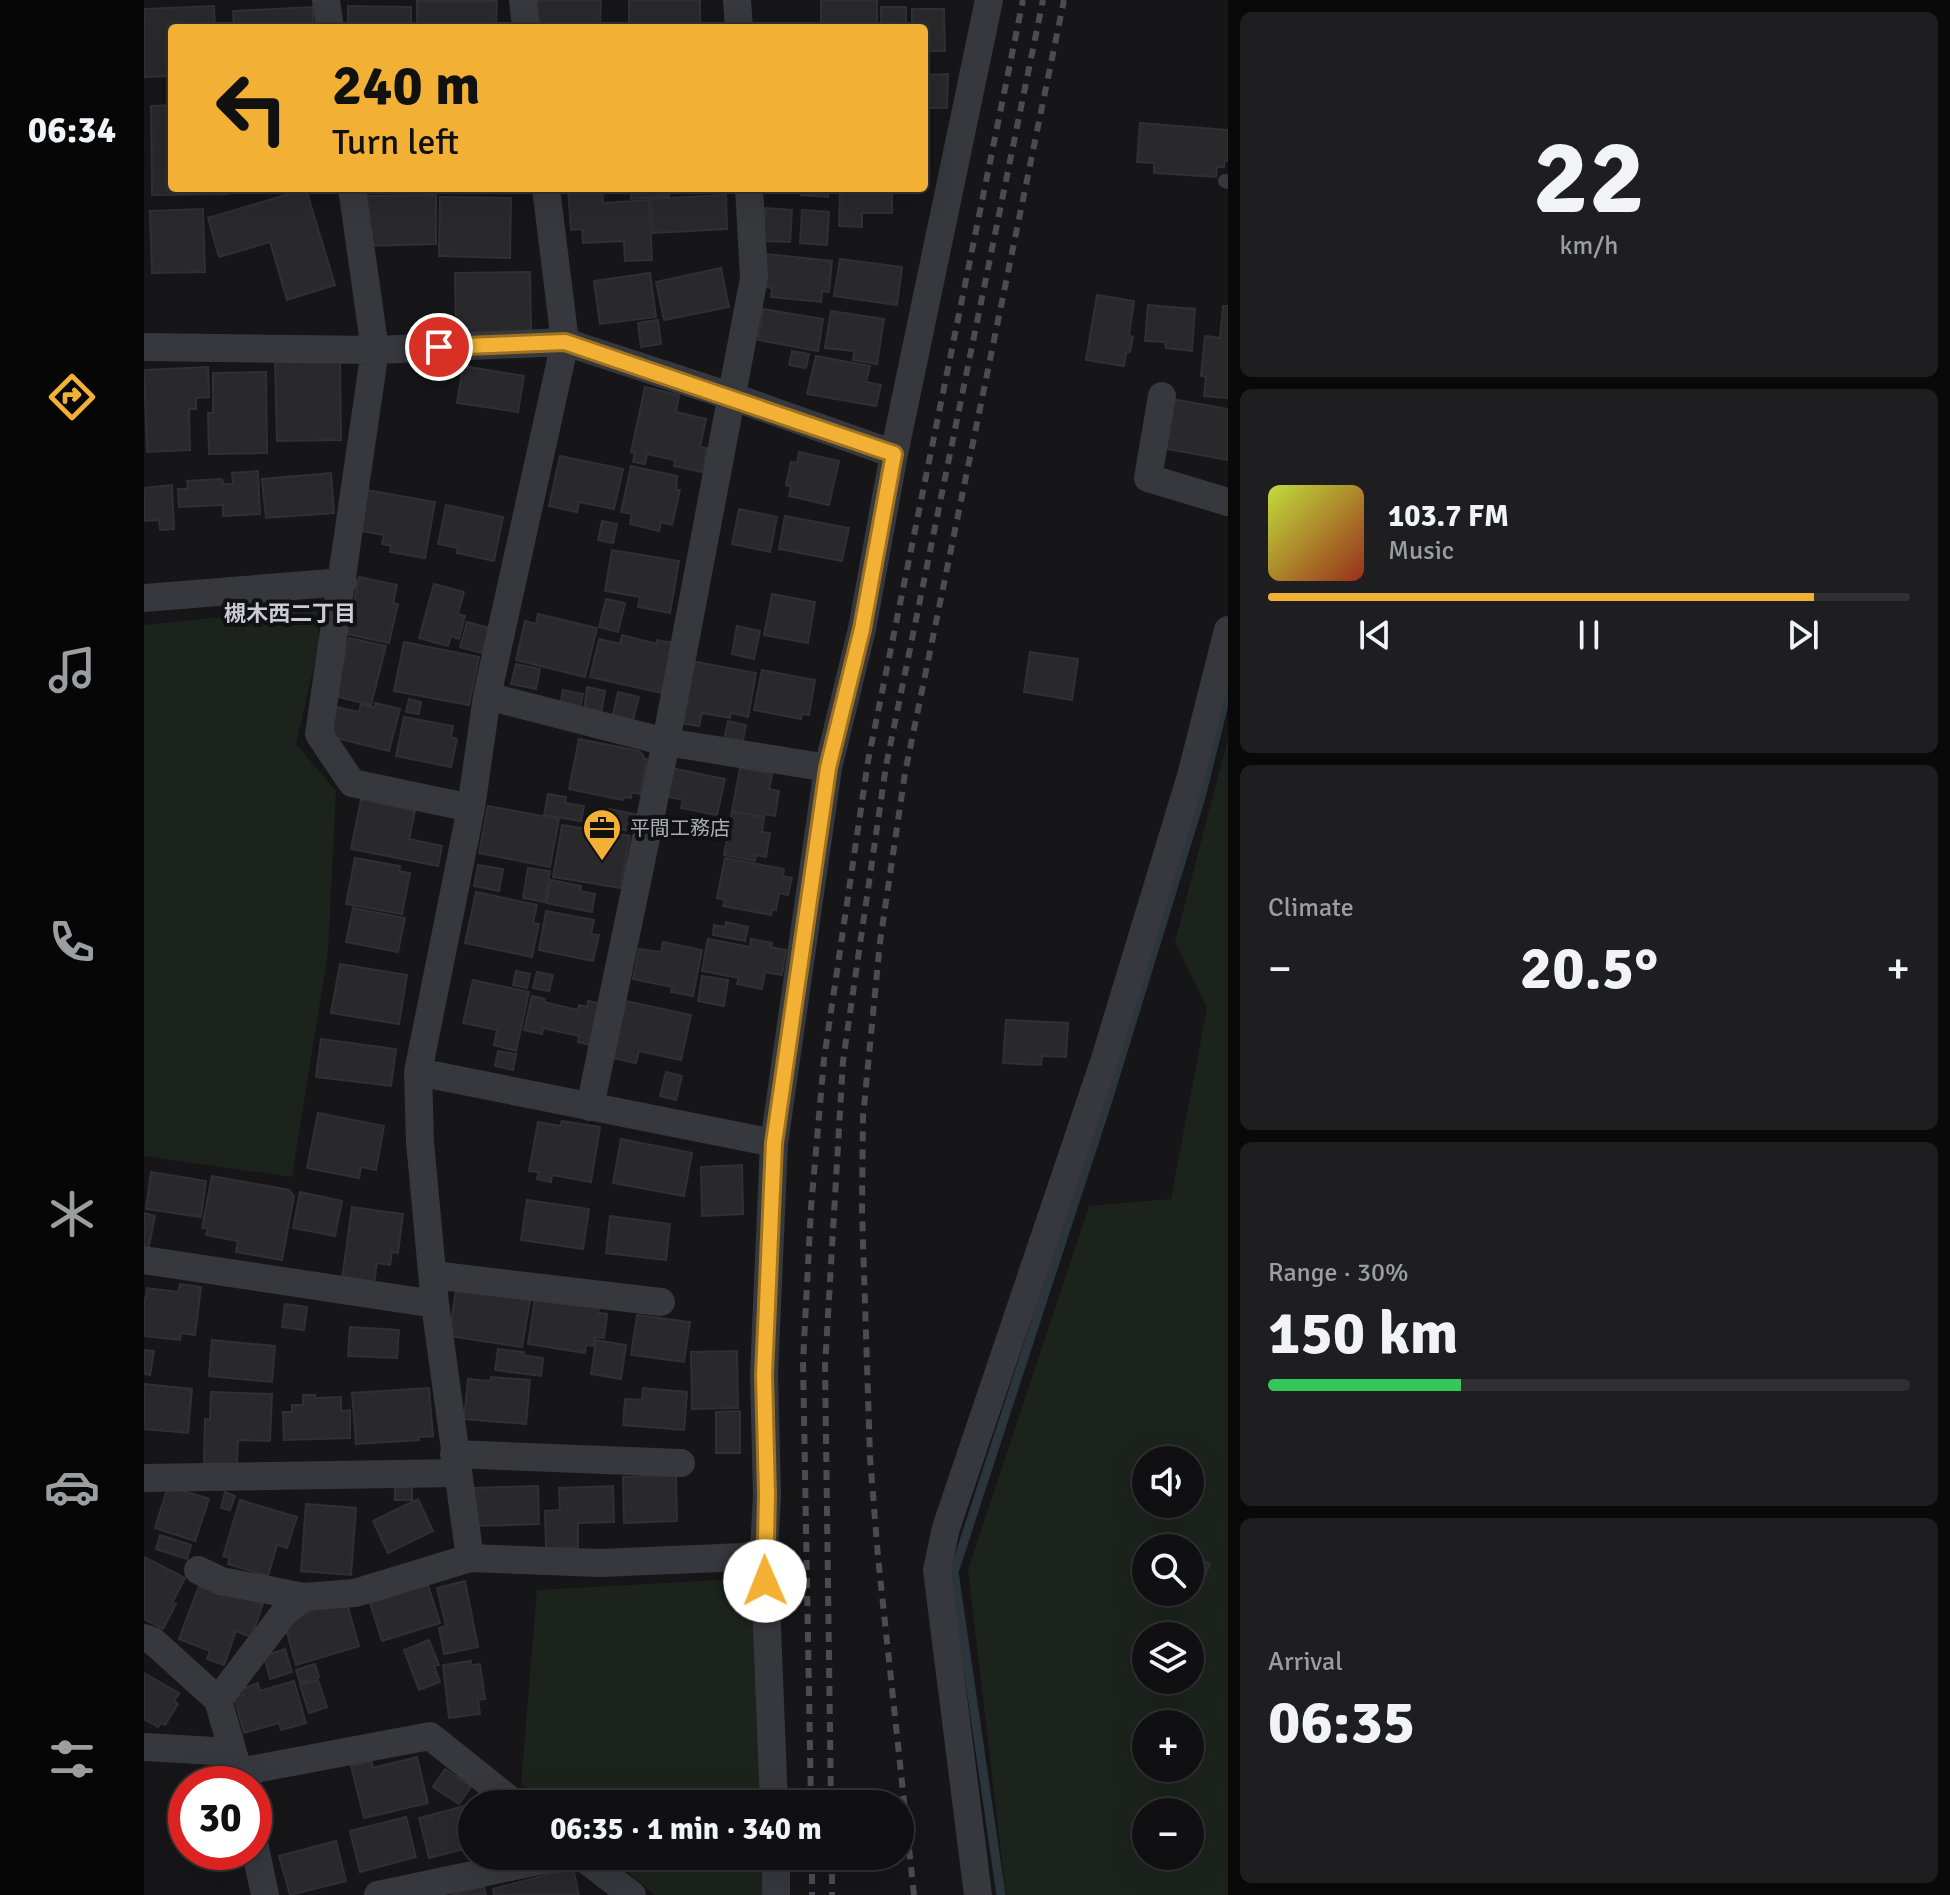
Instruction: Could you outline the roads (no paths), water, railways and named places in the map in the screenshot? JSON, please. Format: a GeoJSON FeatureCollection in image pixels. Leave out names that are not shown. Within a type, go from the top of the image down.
{"type":"FeatureCollection","features":[{"type":"Feature","properties":{"kind":"street"},"geometry":{"type":"LineString","coordinates":[[326,0],[329,24]]}},
{"type":"Feature","properties":{"kind":"street"},"geometry":{"type":"LineString","coordinates":[[523,0],[526,24]]}},
{"type":"Feature","properties":{"kind":"street"},"geometry":{"type":"LineString","coordinates":[[737,0],[739,24]]}},
{"type":"Feature","properties":{"kind":"street"},"geometry":{"type":"LineString","coordinates":[[773,1790],[764,1551],[767,1495],[764,1375],[774,1143],[828,768],[862,629],[894,454],[989,0]]}},
{"type":"Feature","properties":{"kind":"street"},"geometry":{"type":"LineString","coordinates":[[353,192],[375,350],[319,734],[352,783],[471,808]]}},
{"type":"Feature","properties":{"kind":"street"},"geometry":{"type":"LineString","coordinates":[[470,1558],[435,1304],[420,1142],[418,1072],[471,808],[487,696],[565,342],[546,192]]}},
{"type":"Feature","properties":{"kind":"street"},"geometry":{"type":"LineString","coordinates":[[590,1107],[666,742],[754,278],[749,192]]}},
{"type":"Feature","properties":{"kind":"street"},"geometry":{"type":"LineString","coordinates":[[144,347],[375,350],[565,342],[894,454]]}},
{"type":"Feature","properties":{"kind":"street"},"geometry":{"type":"LineString","coordinates":[[1162,396],[1148,478],[1228,502]]}},
{"type":"Feature","properties":{"kind":"street"},"geometry":{"type":"LineString","coordinates":[[144,598],[343,582]]}},
{"type":"Feature","properties":{"kind":"street"},"geometry":{"type":"LineString","coordinates":[[978,1895],[937,1570],[946,1528],[1105,1059],[1191,776],[1228,630]]}},
{"type":"Feature","properties":{"kind":"street"},"geometry":{"type":"LineString","coordinates":[[487,696],[666,742],[828,768]]}},
{"type":"Feature","properties":{"kind":"street"},"geometry":{"type":"LineString","coordinates":[[418,1072],[774,1143]]}},
{"type":"Feature","properties":{"kind":"street"},"geometry":{"type":"LineString","coordinates":[[144,1260],[435,1304]]}},
{"type":"Feature","properties":{"kind":"street"},"geometry":{"type":"LineString","coordinates":[[433,1275],[661,1302]]}},
{"type":"Feature","properties":{"kind":"street"},"geometry":{"type":"LineString","coordinates":[[144,1478],[456,1464],[681,1463]]}},
{"type":"Feature","properties":{"kind":"street"},"geometry":{"type":"LineString","coordinates":[[198,1570],[221,1581],[304,1597],[355,1593],[470,1558],[600,1563],[744,1557],[764,1551]]}},
{"type":"Feature","properties":{"kind":"street"},"geometry":{"type":"LineString","coordinates":[[218,1700],[284,1613],[304,1597]]}},
{"type":"Feature","properties":{"kind":"street"},"geometry":{"type":"LineString","coordinates":[[144,1638],[153,1641],[218,1700],[237,1766]]}},
{"type":"Feature","properties":{"kind":"street"},"geometry":{"type":"LineString","coordinates":[[255,1766],[430,1736],[498,1790]]}},
{"type":"Feature","properties":{"kind":"street"},"geometry":{"type":"LineString","coordinates":[[144,1747],[225,1766]]}},
{"type":"Feature","properties":{"kind":"street"},"geometry":{"type":"LineString","coordinates":[[260,1870],[265,1895]]}},
{"type":"Feature","properties":{"kind":"street"},"geometry":{"type":"LineString","coordinates":[[378,1895],[496,1870]]}},
{"type":"Feature","properties":{"kind":"street"},"geometry":{"type":"LineString","coordinates":[[599,1870],[632,1895]]}},
{"type":"Feature","properties":{"kind":"street"},"geometry":{"type":"LineString","coordinates":[[776,1870],[776,1895]]}},
{"type":"Feature","properties":{"kind":"waterway"},"geometry":{"type":"LineString","coordinates":[[1001,1895],[954,1572],[1107,1103],[1201,797],[1228,688]]}},
{"type":"Feature","properties":{"kind":"railway"},"geometry":{"type":"LineString","coordinates":[[811,1790],[803,1362],[811,1208],[824,1059],[868,761],[1023,0]]}},
{"type":"Feature","properties":{"kind":"railway"},"geometry":{"type":"LineString","coordinates":[[831,1790],[825,1366],[843,1061],[886,766],[1043,0]]}},
{"type":"Feature","properties":{"kind":"railway"},"geometry":{"type":"LineString","coordinates":[[914,1895],[870,1457],[862,1210],[863,1117],[880,942],[905,773],[1064,0]]}},
{"type":"Feature","properties":{"kind":"railway"},"geometry":{"type":"LineString","coordinates":[[812,1870],[812,1895]]}},
{"type":"Feature","properties":{"kind":"railway"},"geometry":{"type":"LineString","coordinates":[[832,1870],[832,1895]]}},
{"type":"Feature","properties":{"kind":"place","name":"平間工務店"},"geometry":{"type":"Point","coordinates":[602,862]}},
{"type":"Feature","properties":{"kind":"district","name":"槻木西二丁目"},"geometry":{"type":"Point","coordinates":[290,613]}}]}
